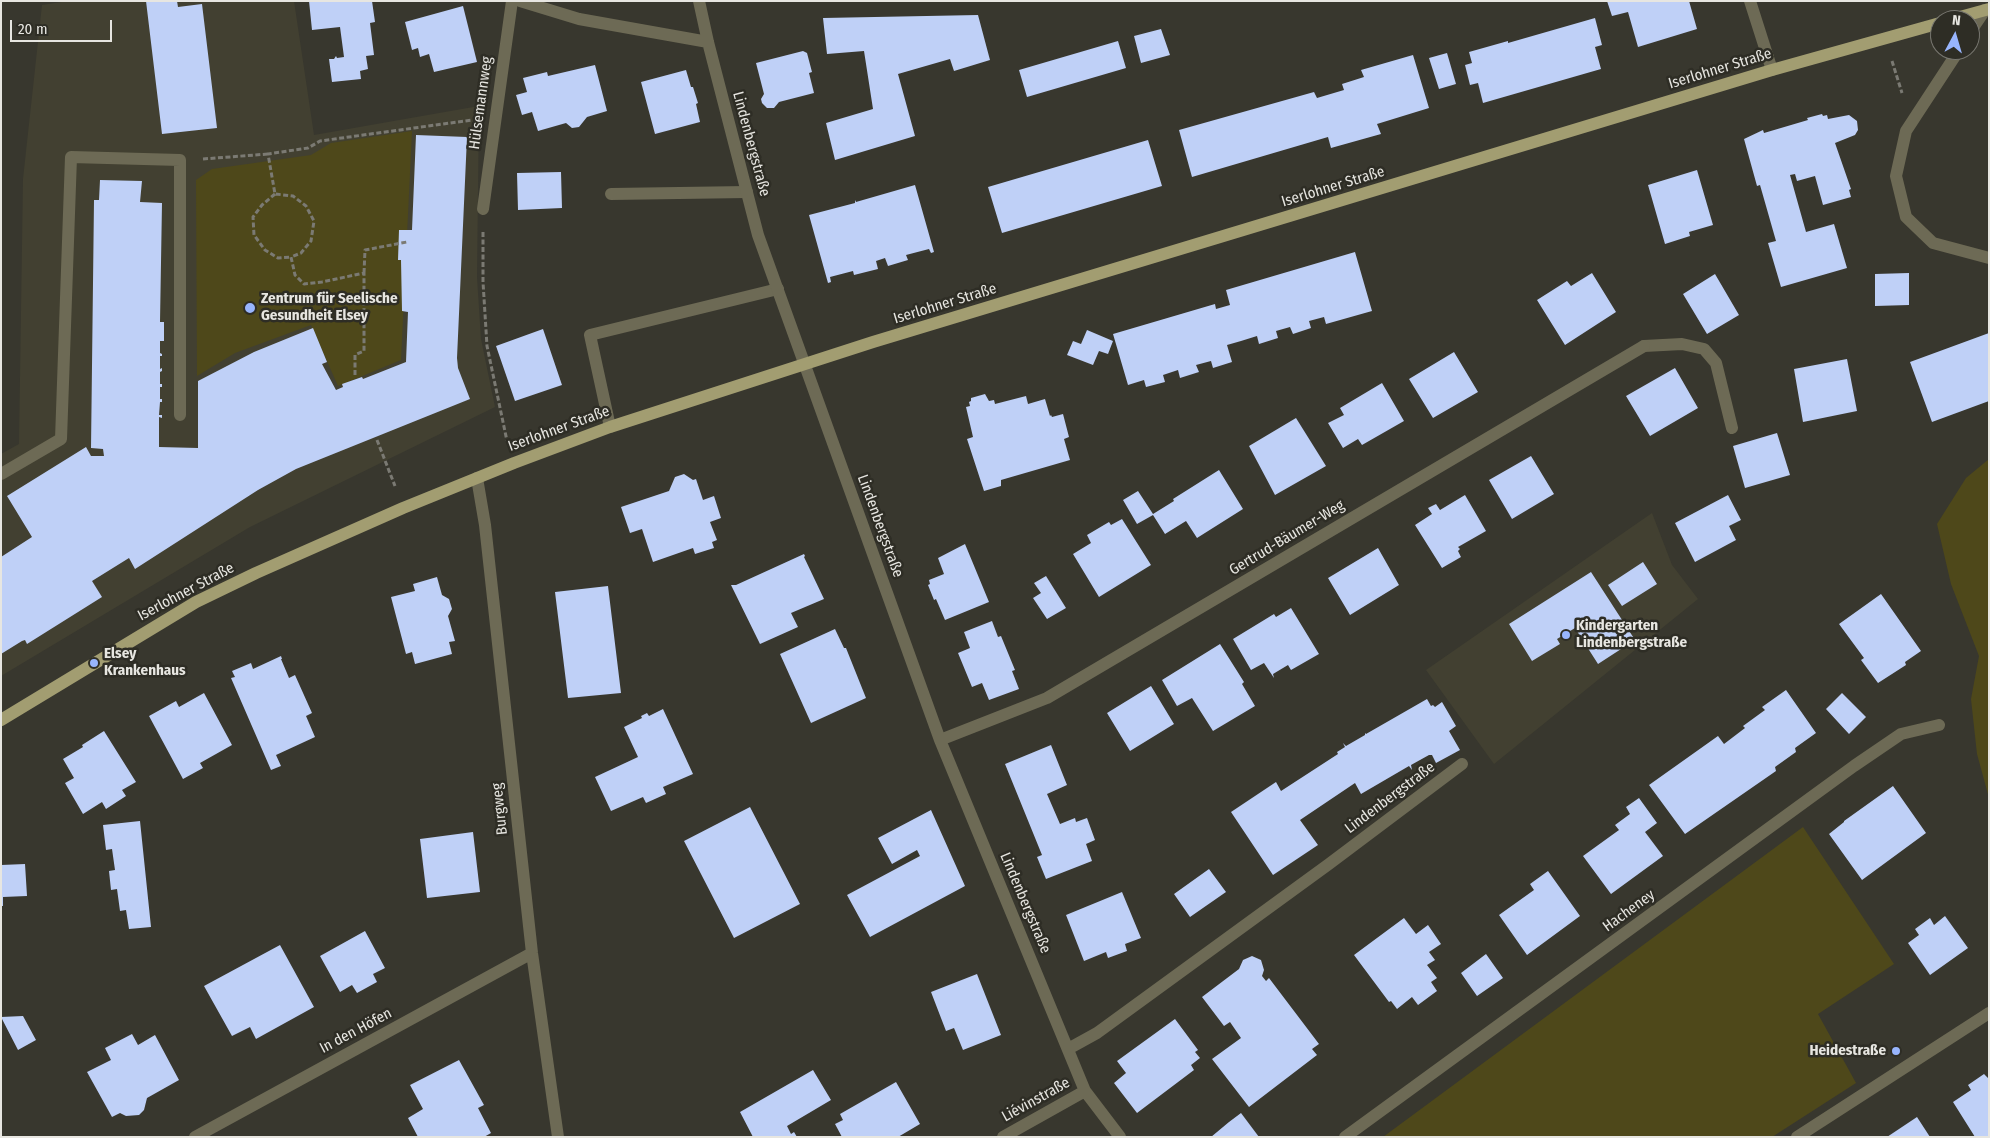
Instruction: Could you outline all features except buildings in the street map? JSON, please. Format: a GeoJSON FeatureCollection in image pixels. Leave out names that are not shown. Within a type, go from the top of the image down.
{"type":"FeatureCollection","features":[{"type":"Feature","properties":{"kind":"main road","name":"Iserlohner Straße"},"geometry":{"type":"LineString","coordinates":[[1,720],[196,602],[256,573],[403,508],[514,463],[610,428],[804,364],[1772,70],[1930,26]]}},
{"type":"Feature","properties":{"kind":"street","name":"Hülsemannweg"},"geometry":{"type":"LineString","coordinates":[[483,209],[512,1]]}},
{"type":"Feature","properties":{"kind":"street"},"geometry":{"type":"LineString","coordinates":[[520,1],[579,19],[708,42]]}},
{"type":"Feature","properties":{"kind":"street","name":"Lindenbergstraße"},"geometry":{"type":"LineString","coordinates":[[699,1],[758,235],[940,740],[1085,1091],[1120,1137]]}},
{"type":"Feature","properties":{"kind":"street"},"geometry":{"type":"LineString","coordinates":[[1750,1],[1772,70]]}},
{"type":"Feature","properties":{"kind":"street"},"geometry":{"type":"LineString","coordinates":[[1952,60],[1906,131],[1896,176],[1906,217],[1933,243],[1989,258]]}},
{"type":"Feature","properties":{"kind":"street"},"geometry":{"type":"LineString","coordinates":[[1,474],[61,439],[71,157],[180,160],[180,415]]}},
{"type":"Feature","properties":{"kind":"street"},"geometry":{"type":"LineString","coordinates":[[611,194],[747,192]]}},
{"type":"Feature","properties":{"kind":"street"},"geometry":{"type":"LineString","coordinates":[[610,428],[590,335],[778,289]]}},
{"type":"Feature","properties":{"kind":"street","name":"Gertrud-Bäumer-Weg"},"geometry":{"type":"LineString","coordinates":[[940,740],[1047,698],[1644,346],[1682,344],[1704,349],[1716,364],[1732,428]]}},
{"type":"Feature","properties":{"kind":"street","name":"Burgweg"},"geometry":{"type":"LineString","coordinates":[[477,478],[486,534],[532,954],[558,1137]]}},
{"type":"Feature","properties":{"kind":"street","name":"Hacheney"},"geometry":{"type":"LineString","coordinates":[[1345,1137],[1854,766],[1901,734],[1938,725]]}},
{"type":"Feature","properties":{"kind":"street","name":"Lindenbergstraße"},"geometry":{"type":"LineString","coordinates":[[1068,1049],[1097,1033],[1329,864],[1462,764]]}},
{"type":"Feature","properties":{"kind":"street","name":"In den Höfen"},"geometry":{"type":"LineString","coordinates":[[195,1137],[532,954]]}},
{"type":"Feature","properties":{"kind":"street"},"geometry":{"type":"LineString","coordinates":[[1797,1137],[1989,1013]]}},
{"type":"Feature","properties":{"kind":"street","name":"Liévinstraße"},"geometry":{"type":"LineString","coordinates":[[1003,1137],[1085,1091]]}},
{"type":"Feature","properties":{"kind":"path"},"geometry":{"type":"LineString","coordinates":[[1896,73],[1899,82]]}},
{"type":"Feature","properties":{"kind":"path"},"geometry":{"type":"LineString","coordinates":[[180,160],[268,154],[308,148],[320,141],[495,117]]}},
{"type":"Feature","properties":{"kind":"path"},"geometry":{"type":"LineString","coordinates":[[268,154],[275,194]]}},
{"type":"Feature","properties":{"kind":"path"},"geometry":{"type":"LineString","coordinates":[[275,194],[293,196],[306,206],[314,221],[311,241],[302,253],[291,257],[278,258],[264,250],[254,235],[253,216],[275,194]]}},
{"type":"Feature","properties":{"kind":"path"},"geometry":{"type":"LineString","coordinates":[[483,209],[483,282],[487,346],[504,431],[514,463]]}},
{"type":"Feature","properties":{"kind":"path"},"geometry":{"type":"LineString","coordinates":[[355,375],[355,355],[364,351],[364,250],[407,242]]}},
{"type":"Feature","properties":{"kind":"path"},"geometry":{"type":"LineString","coordinates":[[291,257],[295,275],[304,284],[364,273]]}},
{"type":"Feature","properties":{"kind":"path"},"geometry":{"type":"LineString","coordinates":[[378,440],[403,508]]}},
{"type":"Feature","properties":{"kind":"shaded area","name":"Zentrum für Seelische Gesundheit Elsey"},"geometry":{"type":"Polygon","coordinates":[[[68,1],[294,1],[314,135],[479,106],[477,277],[481,339],[495,407],[250,527],[1,676],[1,454],[19,444],[23,179],[42,5],[68,1]]]}},
{"type":"Feature","properties":{"kind":"shaded area"},"geometry":{"type":"Polygon","coordinates":[[[412,131],[401,360],[338,386],[311,325],[235,353],[197,376],[196,180],[212,169],[311,155],[331,143],[412,131]]]}},
{"type":"Feature","properties":{"kind":"shaded area"},"geometry":{"type":"Polygon","coordinates":[[[1989,459],[1989,798],[1977,754],[1971,699],[1979,656],[1951,584],[1937,524],[1966,478],[1989,459]]]}},
{"type":"Feature","properties":{"kind":"shaded area","name":"Kindergarten Lindenbergstraße"},"geometry":{"type":"Polygon","coordinates":[[[1652,513],[1672,565],[1698,599],[1494,764],[1426,670],[1652,513]]]}},
{"type":"Feature","properties":{"kind":"shaded area"},"geometry":{"type":"Polygon","coordinates":[[[1803,827],[1894,964],[1818,1014],[1856,1083],[1772,1137],[1383,1137],[1803,827]]]}},
{"type":"Feature","properties":{"kind":"place","name":"Zentrum für Seelische Gesundheit Elsey"},"geometry":{"type":"Point","coordinates":[250,308]}},
{"type":"Feature","properties":{"kind":"place","name":"Kindergarten Lindenbergstraße"},"geometry":{"type":"Point","coordinates":[1566,635]}},
{"type":"Feature","properties":{"kind":"place","name":"Elsey Krankenhaus"},"geometry":{"type":"Point","coordinates":[94,663]}},
{"type":"Feature","properties":{"kind":"place","name":"Heidestraße"},"geometry":{"type":"Point","coordinates":[1896,1051]}}]}
